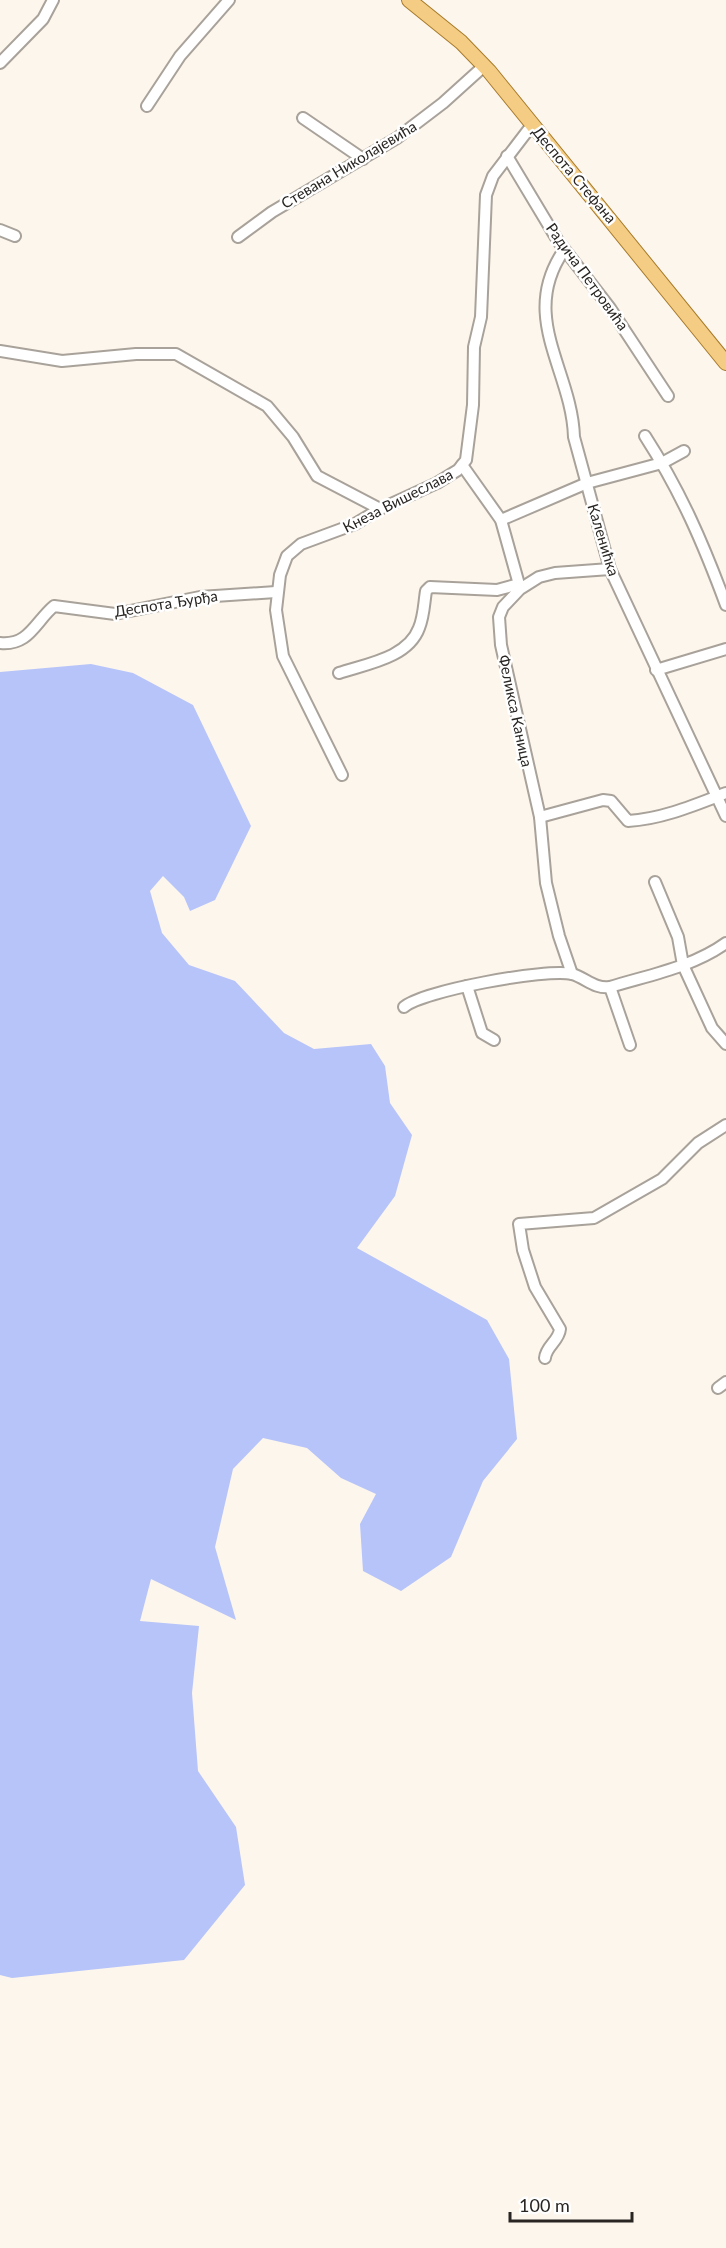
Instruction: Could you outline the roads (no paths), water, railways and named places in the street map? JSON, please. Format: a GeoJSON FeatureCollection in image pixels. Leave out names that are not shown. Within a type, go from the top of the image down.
{"type":"FeatureCollection","features":[{"type":"Feature","properties":{"kind":"main road","name":"Деспота Стефана"},"geometry":{"type":"LineString","coordinates":[[408,0],[461,42],[484,66],[726,363]]}},
{"type":"Feature","properties":{"kind":"street"},"geometry":{"type":"LineString","coordinates":[[0,63],[43,19],[53,0]]}},
{"type":"Feature","properties":{"kind":"street"},"geometry":{"type":"LineString","coordinates":[[147,106],[180,56],[230,0]]}},
{"type":"Feature","properties":{"kind":"street","name":"Стевана Николајевића"},"geometry":{"type":"LineString","coordinates":[[238,237],[278,208],[363,159],[421,120],[484,66]]}},
{"type":"Feature","properties":{"kind":"street"},"geometry":{"type":"LineString","coordinates":[[303,118],[363,159]]}},
{"type":"Feature","properties":{"kind":"street","name":"Кнеза Вишеслава"},"geometry":{"type":"LineString","coordinates":[[342,775],[283,656],[276,592],[287,556],[293,549],[356,524],[380,509],[447,477],[462,465],[468,452],[474,347],[481,317],[484,202],[493,176],[532,124]]}},
{"type":"Feature","properties":{"kind":"street","name":"Радича Петровића"},"geometry":{"type":"LineString","coordinates":[[507,156],[564,250],[610,308],[668,396]]}},
{"type":"Feature","properties":{"kind":"street"},"geometry":{"type":"LineString","coordinates":[[0,230],[15,236]]}},
{"type":"Feature","properties":{"kind":"street","name":"Каленићка"},"geometry":{"type":"LineString","coordinates":[[564,250],[549,276],[545,299],[546,313],[553,357],[574,420],[574,437],[610,569],[656,670],[722,794],[726,816]]}},
{"type":"Feature","properties":{"kind":"street"},"geometry":{"type":"LineString","coordinates":[[0,351],[62,361],[136,354],[176,354],[267,406],[293,437],[317,476],[380,509]]}},
{"type":"Feature","properties":{"kind":"street"},"geometry":{"type":"LineString","coordinates":[[645,436],[700,535],[726,605]]}},
{"type":"Feature","properties":{"kind":"street"},"geometry":{"type":"LineString","coordinates":[[501,520],[587,483],[662,463],[684,450]]}},
{"type":"Feature","properties":{"kind":"street"},"geometry":{"type":"LineString","coordinates":[[462,465],[501,520],[520,586]]}},
{"type":"Feature","properties":{"kind":"street"},"geometry":{"type":"LineString","coordinates":[[339,672],[383,659],[411,641],[419,628],[426,591],[430,587],[497,590],[520,586],[555,573],[610,569]]}},
{"type":"Feature","properties":{"kind":"street","name":"Феликса Каница"},"geometry":{"type":"LineString","coordinates":[[520,586],[503,607],[499,617],[501,645],[540,817],[546,883],[559,936],[572,974]]}},
{"type":"Feature","properties":{"kind":"street","name":"Деспота Ђурђа"},"geometry":{"type":"LineString","coordinates":[[0,644],[18,641],[28,636],[54,606],[115,614],[200,597],[276,592]]}},
{"type":"Feature","properties":{"kind":"street"},"geometry":{"type":"LineString","coordinates":[[656,670],[726,649]]}},
{"type":"Feature","properties":{"kind":"street"},"geometry":{"type":"LineString","coordinates":[[540,817],[603,800],[611,801],[628,821],[643,820],[722,794]]}},
{"type":"Feature","properties":{"kind":"street"},"geometry":{"type":"LineString","coordinates":[[655,882],[678,937],[683,965],[712,1028],[726,1044]]}},
{"type":"Feature","properties":{"kind":"street"},"geometry":{"type":"LineString","coordinates":[[404,1007],[467,986],[555,974],[572,974],[601,988],[610,987],[683,965],[711,954],[726,943]]}},
{"type":"Feature","properties":{"kind":"street"},"geometry":{"type":"LineString","coordinates":[[467,986],[482,1034],[494,1040]]}},
{"type":"Feature","properties":{"kind":"street"},"geometry":{"type":"LineString","coordinates":[[610,987],[630,1044]]}},
{"type":"Feature","properties":{"kind":"street"},"geometry":{"type":"LineString","coordinates":[[545,1358],[546,1353],[560,1336],[560,1329],[535,1287],[523,1250],[519,1224],[594,1218],[662,1179],[698,1143],[726,1125]]}}]}
